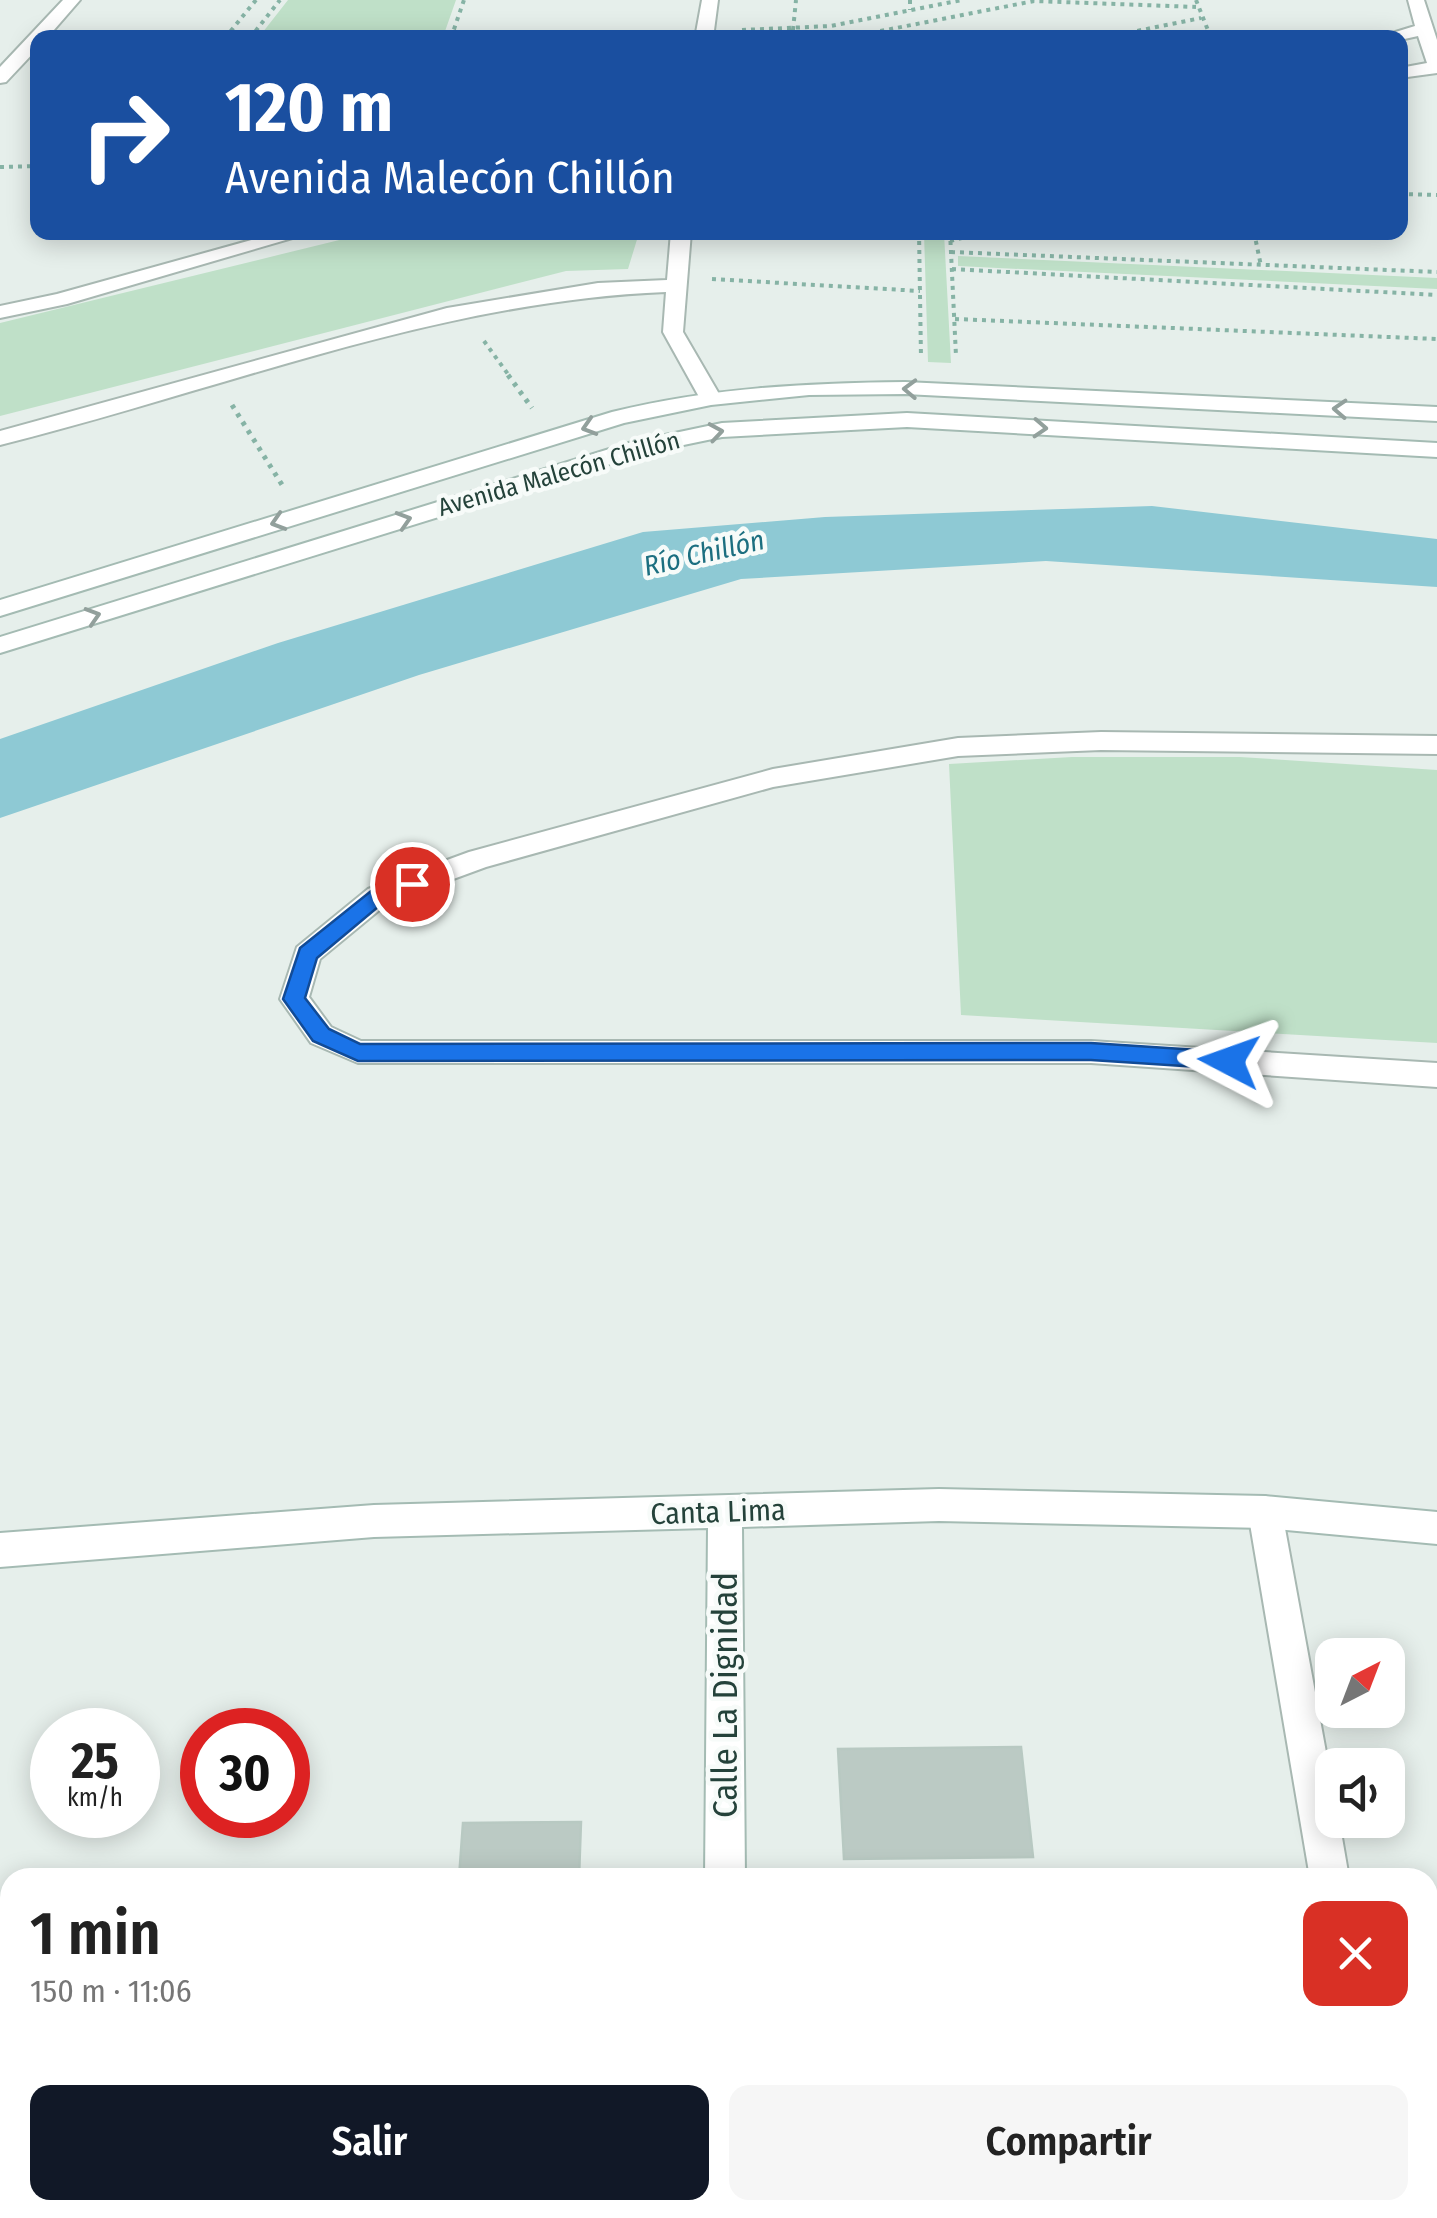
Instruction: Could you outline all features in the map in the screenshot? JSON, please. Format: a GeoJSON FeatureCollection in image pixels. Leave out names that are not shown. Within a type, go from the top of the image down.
{"type":"FeatureCollection","features":[{"type":"Feature","properties":{"kind":"street"},"geometry":{"type":"LineString","coordinates":[[44,30],[72,0]]}},
{"type":"Feature","properties":{"kind":"street"},"geometry":{"type":"LineString","coordinates":[[705,30],[710,0]]}},
{"type":"Feature","properties":{"kind":"street"},"geometry":{"type":"LineString","coordinates":[[1408,72],[1437,67],[1416,0]]}},
{"type":"Feature","properties":{"kind":"street"},"geometry":{"type":"LineString","coordinates":[[1408,33],[1425,29]]}},
{"type":"Feature","properties":{"kind":"street"},"geometry":{"type":"LineString","coordinates":[[0,78],[30,46]]}},
{"type":"Feature","properties":{"kind":"street"},"geometry":{"type":"LineString","coordinates":[[0,312],[60,300],[275,240]]}},
{"type":"Feature","properties":{"kind":"street"},"geometry":{"type":"LineString","coordinates":[[680,240],[673,332],[711,399]]}},
{"type":"Feature","properties":{"kind":"street"},"geometry":{"type":"LineString","coordinates":[[0,438],[462,311],[598,289],[677,282]]}},
{"type":"Feature","properties":{"kind":"street","name":"Avenida Malecón Chillón"},"geometry":{"type":"LineString","coordinates":[[0,608],[620,417],[711,399],[809,389],[921,389],[1437,414]]}},
{"type":"Feature","properties":{"kind":"street","name":"Avenida Malecón Chillón"},"geometry":{"type":"LineString","coordinates":[[0,645],[640,447],[722,430],[907,420],[1437,450]]}},
{"type":"Feature","properties":{"kind":"street"},"geometry":{"type":"LineString","coordinates":[[1437,745],[1188,740],[994,746],[937,749],[772,778],[549,838],[378,896],[307,954],[294,999],[321,1035],[358,1052],[1091,1052],[1437,1074]]}},
{"type":"Feature","properties":{"kind":"street","name":"Canta Lima"},"geometry":{"type":"LineString","coordinates":[[0,1550],[374,1521],[939,1506],[1265,1512],[1437,1528]]}},
{"type":"Feature","properties":{"kind":"street","name":"Calle La Dignidad"},"geometry":{"type":"LineString","coordinates":[[725,1512],[725,1868]]}},
{"type":"Feature","properties":{"kind":"street"},"geometry":{"type":"LineString","coordinates":[[1265,1512],[1328,1868]]}},
{"type":"Feature","properties":{"kind":"path"},"geometry":{"type":"LineString","coordinates":[[232,30],[256,0]]}},
{"type":"Feature","properties":{"kind":"path"},"geometry":{"type":"LineString","coordinates":[[256,30],[280,0]]}},
{"type":"Feature","properties":{"kind":"path"},"geometry":{"type":"LineString","coordinates":[[454,30],[464,0]]}},
{"type":"Feature","properties":{"kind":"path"},"geometry":{"type":"LineString","coordinates":[[796,0],[793,30],[962,0]]}},
{"type":"Feature","properties":{"kind":"path"},"geometry":{"type":"LineString","coordinates":[[910,0],[910,10]]}},
{"type":"Feature","properties":{"kind":"path"},"geometry":{"type":"LineString","coordinates":[[1196,0],[1207,30]]}},
{"type":"Feature","properties":{"kind":"path"},"geometry":{"type":"LineString","coordinates":[[887,30],[1034,2],[1196,7]]}},
{"type":"Feature","properties":{"kind":"path"},"geometry":{"type":"LineString","coordinates":[[1142,30],[1201,18]]}},
{"type":"Feature","properties":{"kind":"path"},"geometry":{"type":"LineString","coordinates":[[0,168],[30,166]]}},
{"type":"Feature","properties":{"kind":"path"},"geometry":{"type":"LineString","coordinates":[[1408,194],[1437,194]]}},
{"type":"Feature","properties":{"kind":"path"},"geometry":{"type":"LineString","coordinates":[[919,240],[921,389]]}},
{"type":"Feature","properties":{"kind":"path"},"geometry":{"type":"LineString","coordinates":[[950,240],[958,391]]}},
{"type":"Feature","properties":{"kind":"path"},"geometry":{"type":"LineString","coordinates":[[1256,240],[1261,266]]}},
{"type":"Feature","properties":{"kind":"path"},"geometry":{"type":"LineString","coordinates":[[951,252],[1437,272]]}},
{"type":"Feature","properties":{"kind":"path"},"geometry":{"type":"LineString","coordinates":[[952,269],[1437,295]]}},
{"type":"Feature","properties":{"kind":"path"},"geometry":{"type":"LineString","coordinates":[[677,282],[920,291]]}},
{"type":"Feature","properties":{"kind":"path"},"geometry":{"type":"LineString","coordinates":[[462,311],[553,438]]}},
{"type":"Feature","properties":{"kind":"path"},"geometry":{"type":"LineString","coordinates":[[954,318],[1437,338]]}},
{"type":"Feature","properties":{"kind":"path"},"geometry":{"type":"LineString","coordinates":[[216,378],[301,515]]}},
{"type":"Feature","properties":{"kind":"green space"},"geometry":{"type":"Polygon","coordinates":[[[288,0],[456,0],[445,30],[264,30],[288,0]]]}},
{"type":"Feature","properties":{"kind":"green space"},"geometry":{"type":"Polygon","coordinates":[[[339,240],[637,240],[628,269],[566,271],[0,416],[0,323],[339,240]]]}},
{"type":"Feature","properties":{"kind":"green space"},"geometry":{"type":"Polygon","coordinates":[[[924,240],[944,240],[951,363],[928,362],[924,240]]]}},
{"type":"Feature","properties":{"kind":"green space"},"geometry":{"type":"Polygon","coordinates":[[[958,256],[1437,278],[1437,289],[958,266],[958,256]]]}},
{"type":"Feature","properties":{"kind":"green space"},"geometry":{"type":"Polygon","coordinates":[[[1072,757],[1240,757],[1437,770],[1437,1043],[961,1015],[949,764],[1072,757]]]}},
{"type":"Feature","properties":{"kind":"water","name":"Río Chillón"},"geometry":{"type":"Polygon","coordinates":[[[1152,506],[1437,539],[1437,587],[1046,561],[741,579],[419,675],[0,818],[0,739],[278,643],[643,532],[825,517],[1152,506]]]}},
{"type":"Feature","properties":{"kind":"building"},"geometry":{"type":"Polygon","coordinates":[[[1021,1747],[1033,1857],[844,1859],[838,1749],[1021,1747]]]}},
{"type":"Feature","properties":{"kind":"building"},"geometry":{"type":"Polygon","coordinates":[[[581,1822],[579,1868],[460,1868],[463,1823],[581,1822]]]}},
{"type":"Feature","properties":{"kind":"route"},"geometry":{"type":"LineString","coordinates":[[412,884],[378,896],[307,954],[294,999],[321,1035],[358,1052],[1091,1052],[1229,1061]]}}]}
